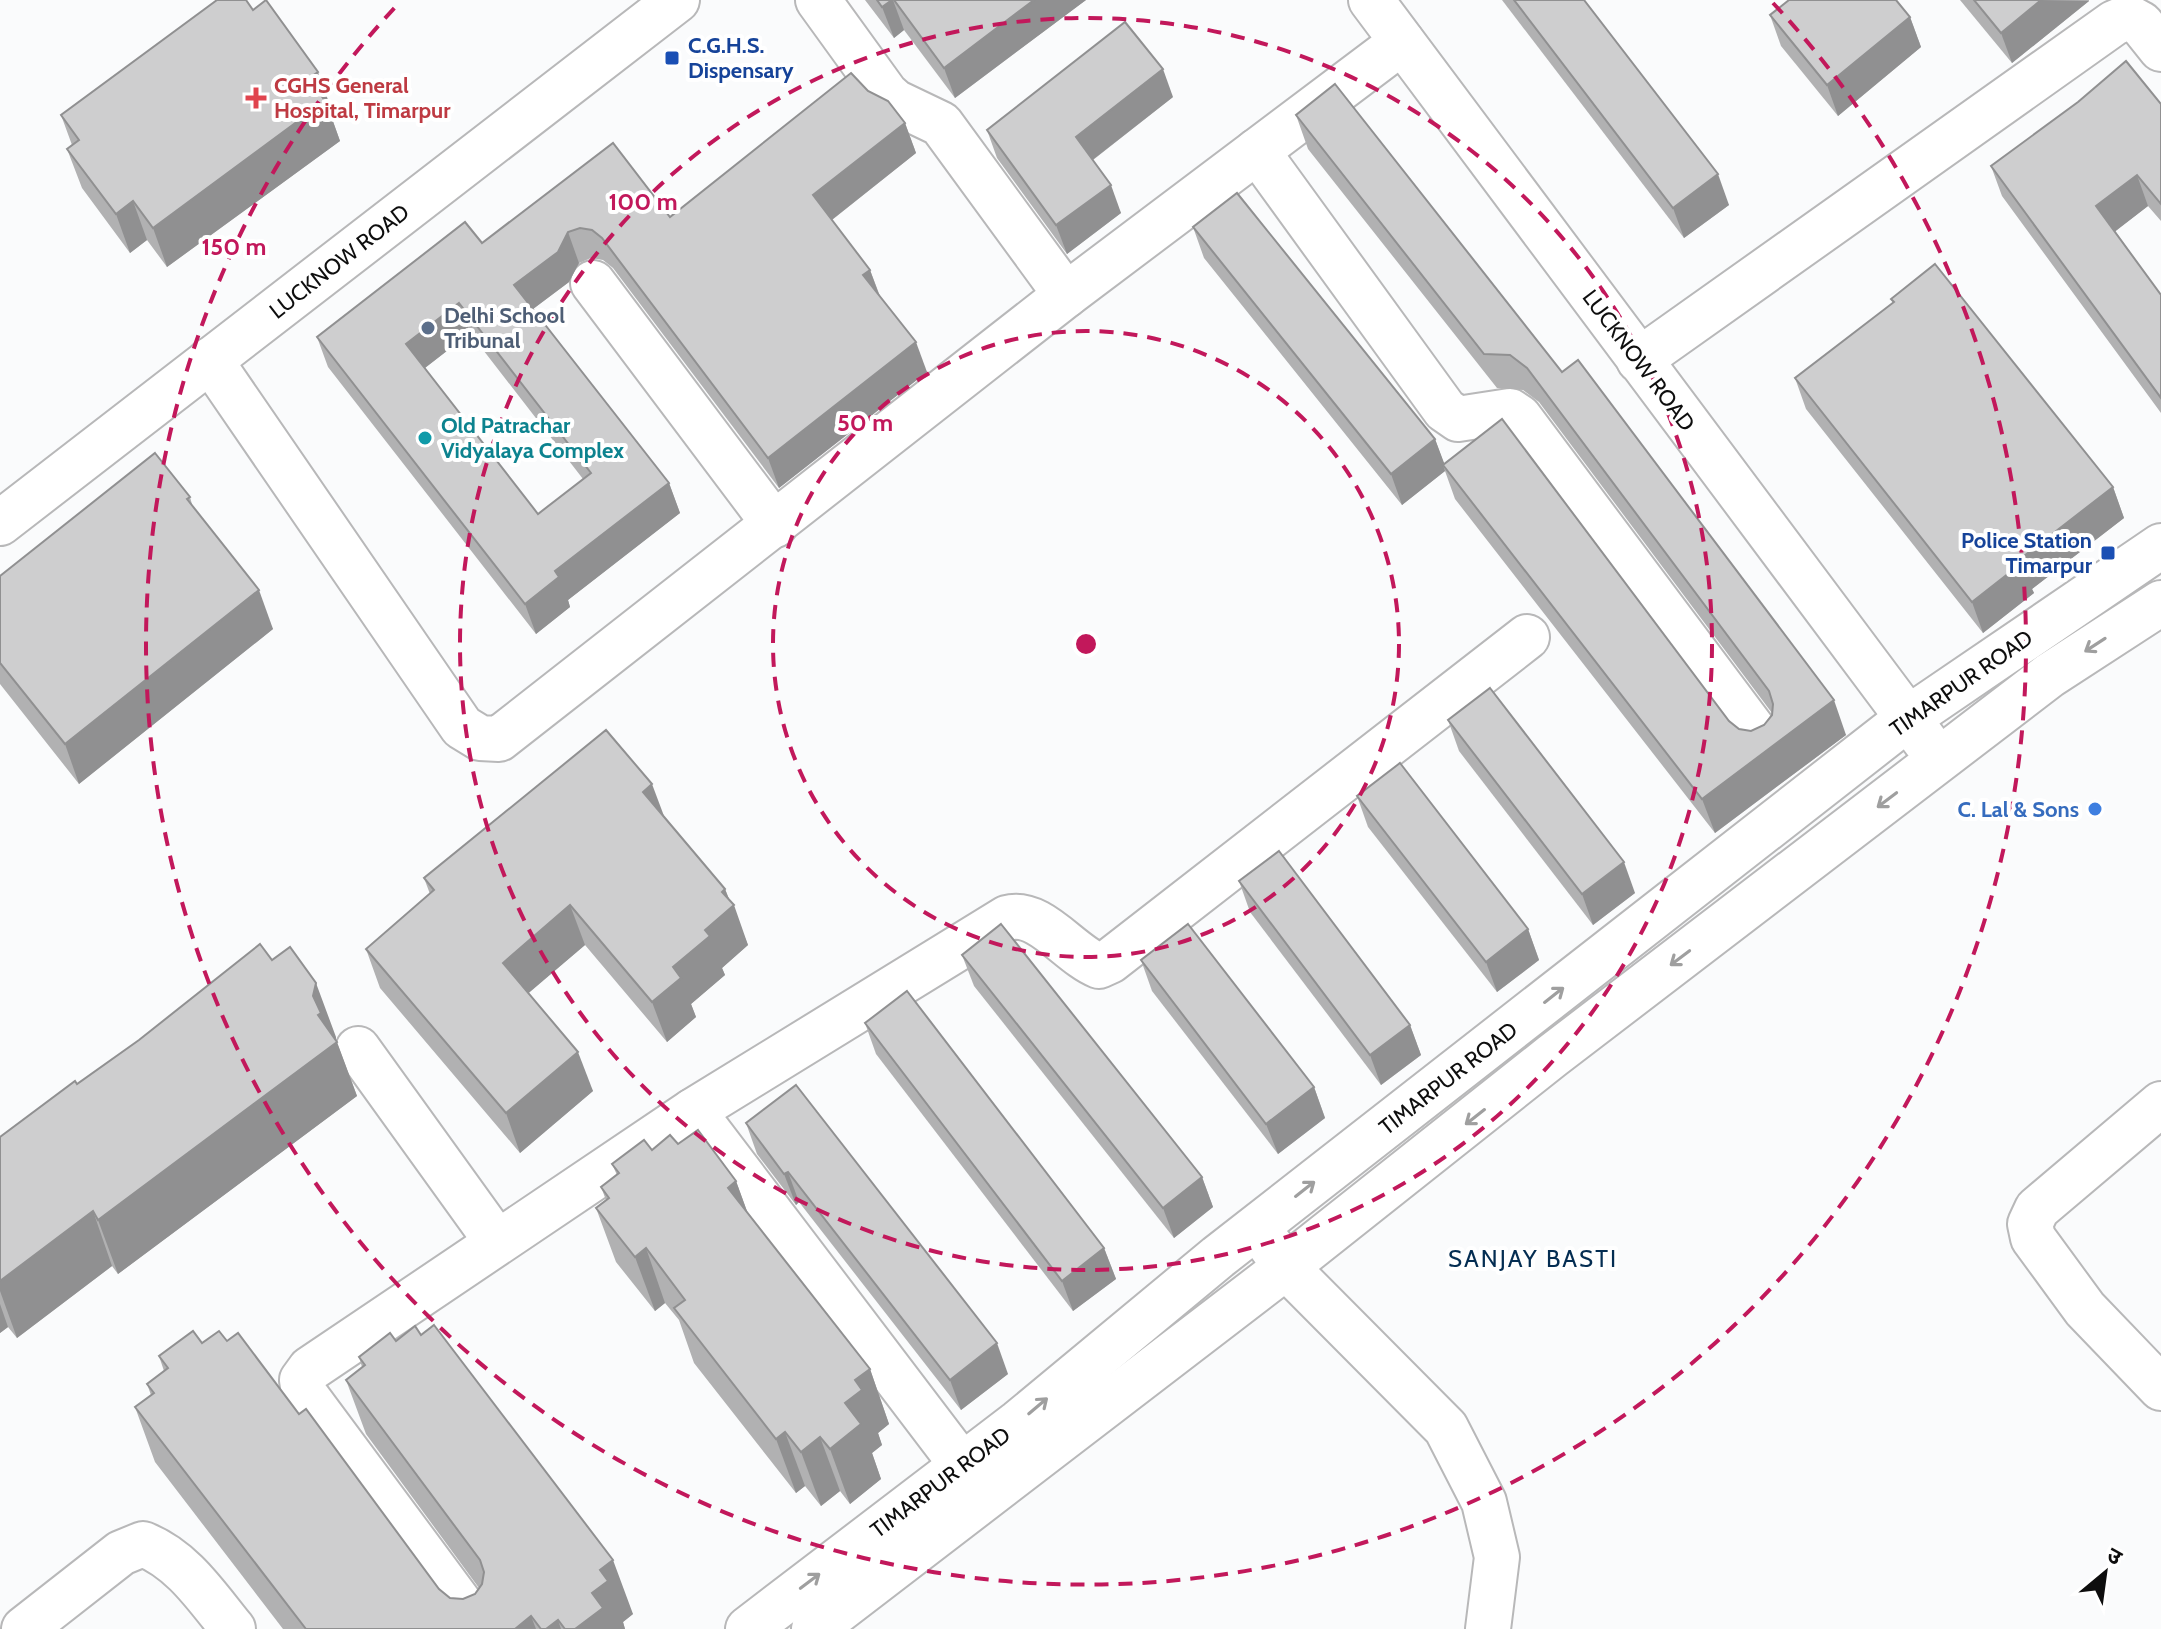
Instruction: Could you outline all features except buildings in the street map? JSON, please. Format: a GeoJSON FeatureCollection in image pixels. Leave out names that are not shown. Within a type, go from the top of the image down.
{"type":"FeatureCollection","features":[{"type":"Feature","properties":{"kind":"street","name":"LUCKNOW ROAD"},"geometry":{"type":"LineString","coordinates":[[0,523],[677,0]]}},
{"type":"Feature","properties":{"kind":"street"},"geometry":{"type":"LineString","coordinates":[[818,0],[886,94],[895,102],[941,124],[1066,295]]}},
{"type":"Feature","properties":{"kind":"street","name":"LUCKNOW ROAD"},"geometry":{"type":"LineString","coordinates":[[1371,0],[1907,719],[1940,759]]}},
{"type":"Feature","properties":{"kind":"street"},"geometry":{"type":"LineString","coordinates":[[1639,360],[2114,23],[2128,17],[2141,24],[2161,49]]}},
{"type":"Feature","properties":{"kind":"street"},"geometry":{"type":"LineString","coordinates":[[210,360],[462,727],[480,738],[499,739],[518,728],[1066,295],[1402,42]]}},
{"type":"Feature","properties":{"kind":"street"},"geometry":{"type":"LineString","coordinates":[[1257,151],[1445,410],[1458,419],[1510,411],[1519,417],[1761,740]]}},
{"type":"Feature","properties":{"kind":"street"},"geometry":{"type":"LineString","coordinates":[[593,283],[775,525]]}},
{"type":"Feature","properties":{"kind":"street","name":"TIMARPUR ROAD"},"geometry":{"type":"LineString","coordinates":[[748,1629],[962,1465],[1257,1227],[1907,719],[2161,546]]}},
{"type":"Feature","properties":{"kind":"street","name":"TIMARPUR ROAD"},"geometry":{"type":"LineString","coordinates":[[814,1629],[1286,1267],[1552,1056],[2050,675],[2161,603]]}},
{"type":"Feature","properties":{"kind":"street"},"geometry":{"type":"LineString","coordinates":[[479,1629],[304,1393],[302,1380],[310,1369],[693,1111],[1007,918],[1030,918],[1086,961],[1099,966],[1110,961],[1527,637]]}},
{"type":"Feature","properties":{"kind":"street"},"geometry":{"type":"LineString","coordinates":[[358,1049],[497,1242]]}},
{"type":"Feature","properties":{"kind":"street"},"geometry":{"type":"LineString","coordinates":[[2161,1104],[2037,1209],[2030,1224],[2033,1238],[2085,1309],[2161,1388]]}},
{"type":"Feature","properties":{"kind":"street"},"geometry":{"type":"LineString","coordinates":[[693,1111],[962,1465]]}},
{"type":"Feature","properties":{"kind":"street"},"geometry":{"type":"LineString","coordinates":[[1257,1227],[1286,1267],[1446,1428],[1484,1502],[1497,1557],[1488,1629]]}},
{"type":"Feature","properties":{"kind":"street"},"geometry":{"type":"LineString","coordinates":[[24,1629],[121,1553],[143,1544],[165,1552],[185,1570],[233,1629]]}},
{"type":"Feature","properties":{"kind":"place","name":"C.G.H.S. Dispensary"},"geometry":{"type":"Point","coordinates":[672,58]}},
{"type":"Feature","properties":{"kind":"place","name":"CGHS General Hospital, Timarpur"},"geometry":{"type":"Point","coordinates":[256,98]}},
{"type":"Feature","properties":{"kind":"place","name":"Delhi School Tribunal"},"geometry":{"type":"Point","coordinates":[428,328]}},
{"type":"Feature","properties":{"kind":"place","name":"Old Patrachar Vidyalaya Complex"},"geometry":{"type":"Point","coordinates":[425,438]}},
{"type":"Feature","properties":{"kind":"place","name":"Police Station Timarpur"},"geometry":{"type":"Point","coordinates":[2108,553]}},
{"type":"Feature","properties":{"kind":"place","name":"C. Lal & Sons"},"geometry":{"type":"Point","coordinates":[2095,809]}},
{"type":"Feature","properties":{"kind":"district","name":"SANJAY BASTI"},"geometry":{"type":"Point","coordinates":[1533,1259]}}]}
